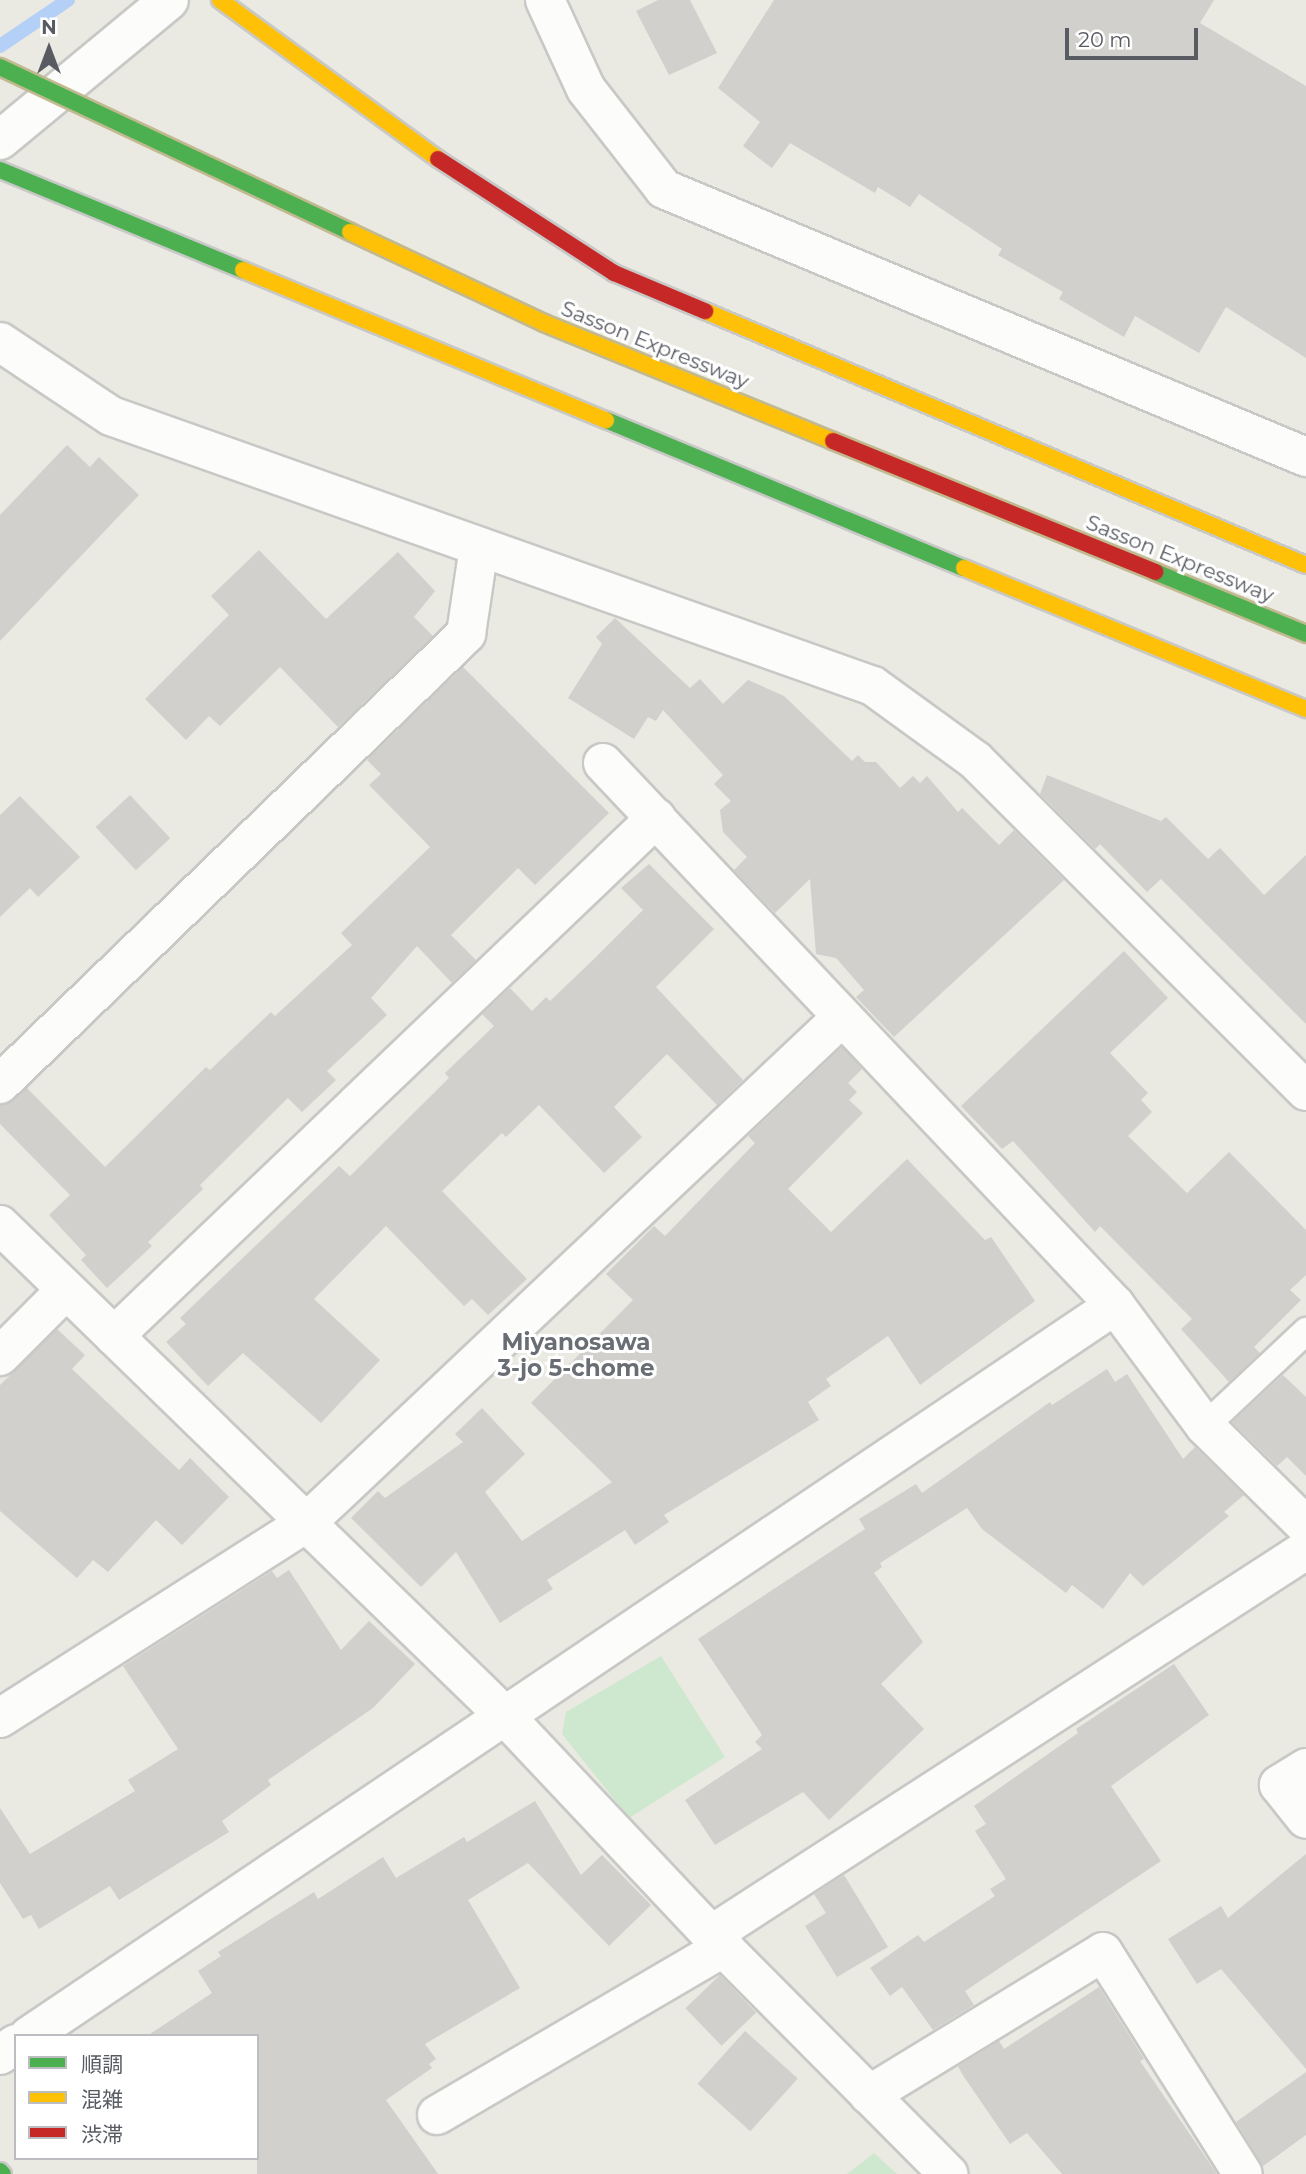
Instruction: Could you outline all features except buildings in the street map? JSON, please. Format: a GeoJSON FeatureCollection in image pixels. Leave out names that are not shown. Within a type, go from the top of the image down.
{"type":"FeatureCollection","features":[{"type":"Feature","properties":{"kind":"highway"},"geometry":{"type":"LineString","coordinates":[[220,0],[404,136],[614,273],[1306,565]]}},
{"type":"Feature","properties":{"kind":"highway","name":"Sasson Expressway"},"geometry":{"type":"LineString","coordinates":[[0,67],[544,323],[1306,634]]}},
{"type":"Feature","properties":{"kind":"highway"},"geometry":{"type":"LineString","coordinates":[[0,170],[1306,709]]}},
{"type":"Feature","properties":{"kind":"street"},"geometry":{"type":"LineString","coordinates":[[0,139],[169,0]]}},
{"type":"Feature","properties":{"kind":"street"},"geometry":{"type":"LineString","coordinates":[[545,0],[586,89],[664,189],[1306,457]]}},
{"type":"Feature","properties":{"kind":"street"},"geometry":{"type":"LineString","coordinates":[[0,342],[111,416],[873,686],[975,760],[1302,1080]]}},
{"type":"Feature","properties":{"kind":"street"},"geometry":{"type":"LineString","coordinates":[[0,1084],[466,634],[479,547]]}},
{"type":"Feature","properties":{"kind":"street"},"geometry":{"type":"LineString","coordinates":[[603,763],[1115,1305],[1205,1426],[1306,1526]]}},
{"type":"Feature","properties":{"kind":"street"},"geometry":{"type":"LineString","coordinates":[[114,1336],[656,818]]}},
{"type":"Feature","properties":{"kind":"street"},"geometry":{"type":"LineString","coordinates":[[6,1704],[305,1524],[842,1017]]}},
{"type":"Feature","properties":{"kind":"street"},"geometry":{"type":"LineString","coordinates":[[0,1225],[504,1715],[718,1941],[947,2174]]}},
{"type":"Feature","properties":{"kind":"street"},"geometry":{"type":"LineString","coordinates":[[0,1356],[66,1290]]}},
{"type":"Feature","properties":{"kind":"street"},"geometry":{"type":"LineString","coordinates":[[32,2034],[1115,1305]]}},
{"type":"Feature","properties":{"kind":"street"},"geometry":{"type":"LineString","coordinates":[[437,2115],[718,1941],[1306,1550]]}},
{"type":"Feature","properties":{"kind":"street"},"geometry":{"type":"LineString","coordinates":[[1306,1768],[1279,1785],[1306,1818]]}},
{"type":"Feature","properties":{"kind":"street"},"geometry":{"type":"LineString","coordinates":[[869,2095],[1103,1952],[1243,2174]]}},
{"type":"Feature","properties":{"kind":"lane"},"geometry":{"type":"LineString","coordinates":[[1205,1426],[1306,1331]]}},
{"type":"Feature","properties":{"kind":"green space"},"geometry":{"type":"Polygon","coordinates":[[[661,1656],[725,1757],[629,1818],[562,1734],[566,1712],[661,1656]]]}},
{"type":"Feature","properties":{"kind":"green space"},"geometry":{"type":"Polygon","coordinates":[[[874,2153],[897,2174],[847,2174],[874,2153]]]}},
{"type":"Feature","properties":{"kind":"waterway"},"geometry":{"type":"LineString","coordinates":[[0,46],[68,0]]}},
{"type":"Feature","properties":{"kind":"traffic: fast"},"geometry":{"type":"LineString","coordinates":[[0,67],[350,232]]}},
{"type":"Feature","properties":{"kind":"traffic: fast"},"geometry":{"type":"LineString","coordinates":[[0,170],[243,270]]}},
{"type":"Feature","properties":{"kind":"traffic: fast"},"geometry":{"type":"LineString","coordinates":[[606,420],[964,568]]}},
{"type":"Feature","properties":{"kind":"traffic: fast"},"geometry":{"type":"LineString","coordinates":[[1155,572],[1306,634]]}},
{"type":"Feature","properties":{"kind":"traffic: fast"},"geometry":{"type":"LineString","coordinates":[[0,2171],[3,2174]]}},
{"type":"Feature","properties":{"kind":"traffic: slow"},"geometry":{"type":"LineString","coordinates":[[220,0],[438,159]]}},
{"type":"Feature","properties":{"kind":"traffic: slow"},"geometry":{"type":"LineString","coordinates":[[350,232],[544,323],[833,441]]}},
{"type":"Feature","properties":{"kind":"traffic: slow"},"geometry":{"type":"LineString","coordinates":[[243,270],[606,420]]}},
{"type":"Feature","properties":{"kind":"traffic: slow"},"geometry":{"type":"LineString","coordinates":[[705,311],[1306,565]]}},
{"type":"Feature","properties":{"kind":"traffic: slow"},"geometry":{"type":"LineString","coordinates":[[964,568],[1306,709]]}},
{"type":"Feature","properties":{"kind":"traffic: jam"},"geometry":{"type":"LineString","coordinates":[[438,159],[614,273],[705,311]]}},
{"type":"Feature","properties":{"kind":"traffic: jam"},"geometry":{"type":"LineString","coordinates":[[833,441],[1155,572]]}},
{"type":"Feature","properties":{"kind":"district","name":"Miyanosawa 3-jo 5-chome"},"geometry":{"type":"Point","coordinates":[576,1355]}}]}
